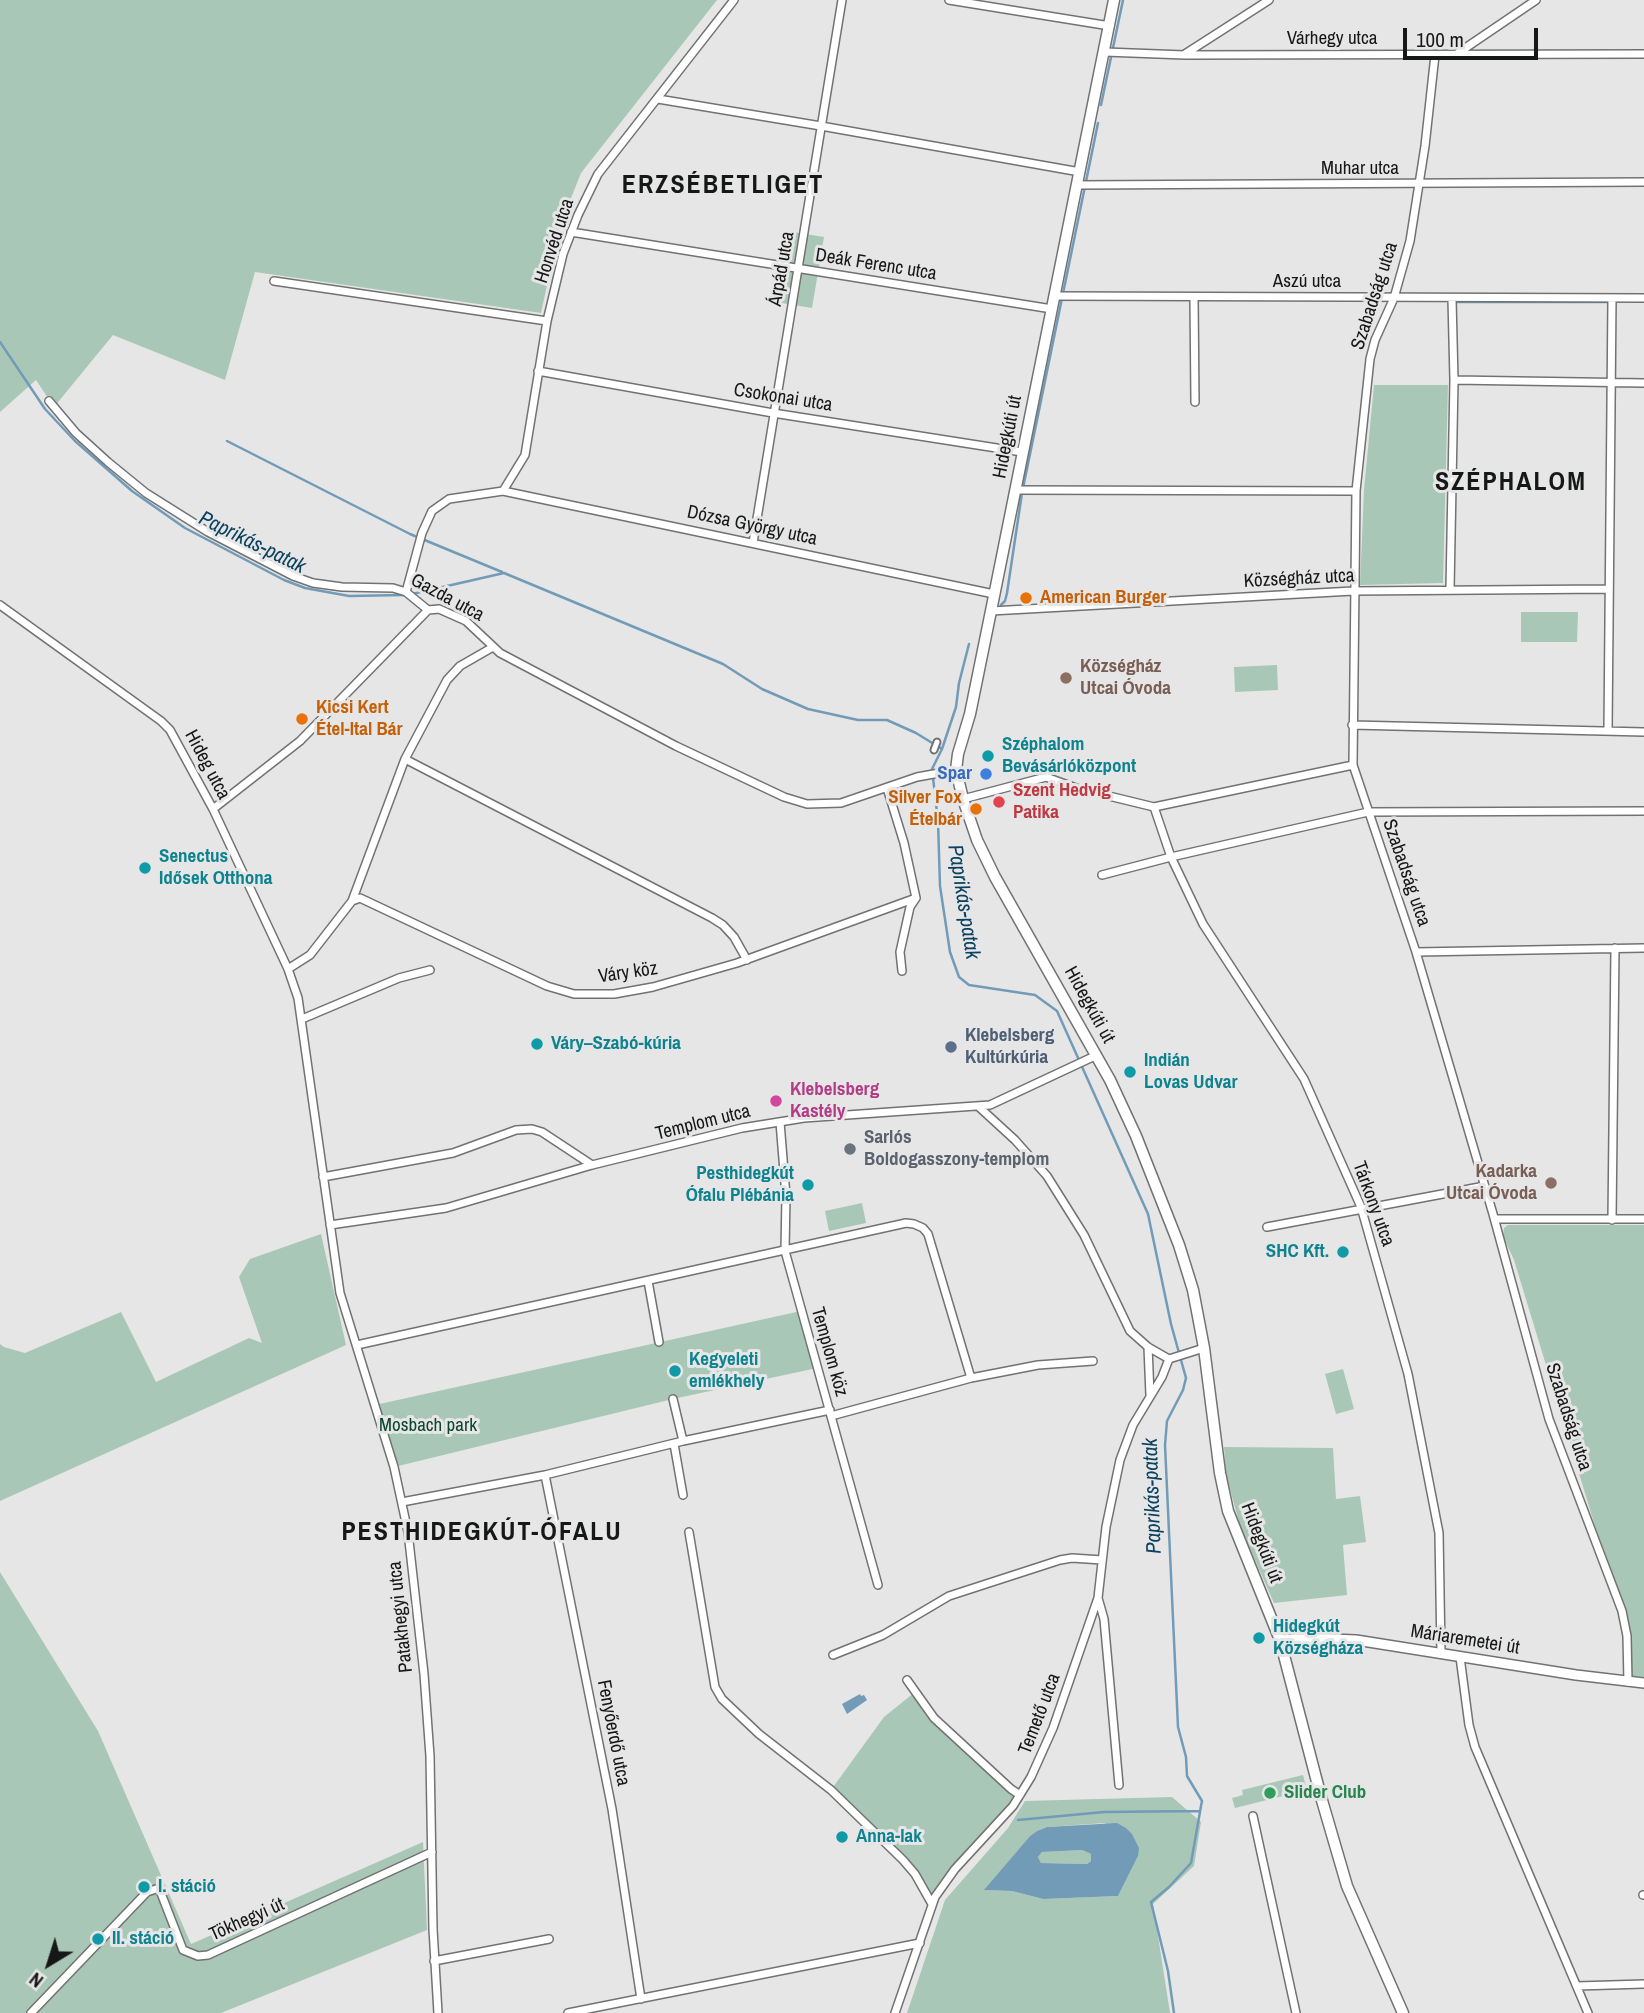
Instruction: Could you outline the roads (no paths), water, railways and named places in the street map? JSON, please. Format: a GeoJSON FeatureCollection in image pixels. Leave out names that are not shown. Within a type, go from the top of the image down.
{"type":"FeatureCollection","features":[{"type":"Feature","properties":{"kind":"main road","name":"Hidegkúti út"},"geometry":{"type":"LineString","coordinates":[[1114,0],[1110,52],[1080,172],[1082,185],[1059,297],[1052,309],[1022,452],[1020,490],[970,713],[957,754],[957,770],[963,799],[977,840],[1136,1136],[1179,1245],[1204,1348],[1226,1502],[1280,1640],[1347,1886],[1403,2013]]}},
{"type":"Feature","properties":{"kind":"street","name":"Honvéd utca"},"geometry":{"type":"LineString","coordinates":[[503,491],[525,455],[547,321],[571,232],[598,174],[734,0]]}},
{"type":"Feature","properties":{"kind":"street","name":"Árpád utca"},"geometry":{"type":"LineString","coordinates":[[753,542],[842,0]]}},
{"type":"Feature","properties":{"kind":"street"},"geometry":{"type":"LineString","coordinates":[[949,0],[1110,26]]}},
{"type":"Feature","properties":{"kind":"street"},"geometry":{"type":"LineString","coordinates":[[1185,55],[1269,0]]}},
{"type":"Feature","properties":{"kind":"street"},"geometry":{"type":"LineString","coordinates":[[1457,54],[1536,0]]}},
{"type":"Feature","properties":{"kind":"street","name":"Várhegy utca"},"geometry":{"type":"LineString","coordinates":[[1110,52],[1185,55],[1644,54]]}},
{"type":"Feature","properties":{"kind":"street","name":"Szabadság utca"},"geometry":{"type":"LineString","coordinates":[[1435,55],[1410,241],[1394,298],[1375,340],[1370,359],[1356,491],[1353,765],[1416,952],[1485,1186],[1549,1419],[1622,1611],[1627,1636],[1628,1682]]}},
{"type":"Feature","properties":{"kind":"street"},"geometry":{"type":"LineString","coordinates":[[658,99],[1080,172]]}},
{"type":"Feature","properties":{"kind":"street","name":"Muhar utca"},"geometry":{"type":"LineString","coordinates":[[1082,185],[1644,182]]}},
{"type":"Feature","properties":{"kind":"street","name":"Deák Ferenc utca"},"geometry":{"type":"LineString","coordinates":[[571,232],[1052,309]]}},
{"type":"Feature","properties":{"kind":"street"},"geometry":{"type":"LineString","coordinates":[[274,281],[547,321]]}},
{"type":"Feature","properties":{"kind":"street","name":"Aszú utca"},"geometry":{"type":"LineString","coordinates":[[1059,297],[1644,298]]}},
{"type":"Feature","properties":{"kind":"street"},"geometry":{"type":"LineString","coordinates":[[1194,298],[1195,402]]}},
{"type":"Feature","properties":{"kind":"street"},"geometry":{"type":"LineString","coordinates":[[1608,731],[1612,298]]}},
{"type":"Feature","properties":{"kind":"street"},"geometry":{"type":"LineString","coordinates":[[1450,589],[1454,380],[1452,299]]}},
{"type":"Feature","properties":{"kind":"street","name":"Csokonai utca"},"geometry":{"type":"LineString","coordinates":[[538,371],[1022,452]]}},
{"type":"Feature","properties":{"kind":"street"},"geometry":{"type":"LineString","coordinates":[[1454,380],[1644,383]]}},
{"type":"Feature","properties":{"kind":"street","name":"Gazda utca"},"geometry":{"type":"LineString","coordinates":[[48,401],[76,433],[108,462],[146,493],[208,532],[293,576],[313,583],[342,587],[393,588],[406,592],[428,610],[439,609],[466,621],[493,647],[676,746],[784,797],[807,804],[841,803],[927,774],[957,770]]}},
{"type":"Feature","properties":{"kind":"street"},"geometry":{"type":"LineString","coordinates":[[1020,490],[1356,491]]}},
{"type":"Feature","properties":{"kind":"street","name":"Dózsa György utca"},"geometry":{"type":"LineString","coordinates":[[406,592],[422,533],[432,512],[449,499],[503,491],[995,594]]}},
{"type":"Feature","properties":{"kind":"street","name":"Községház utca"},"geometry":{"type":"LineString","coordinates":[[991,611],[1353,591],[1609,589]]}},
{"type":"Feature","properties":{"kind":"street","name":"Hideg utca"},"geometry":{"type":"LineString","coordinates":[[0,605],[161,721],[177,740],[213,809],[288,969]]}},
{"type":"Feature","properties":{"kind":"street"},"geometry":{"type":"LineString","coordinates":[[213,809],[300,741],[428,610]]}},
{"type":"Feature","properties":{"kind":"street"},"geometry":{"type":"LineString","coordinates":[[288,969],[310,956],[352,901],[405,759],[452,672],[493,647]]}},
{"type":"Feature","properties":{"kind":"street"},"geometry":{"type":"LineString","coordinates":[[1352,725],[1644,732]]}},
{"type":"Feature","properties":{"kind":"street"},"geometry":{"type":"LineString","coordinates":[[934,750],[937,742]]}},
{"type":"Feature","properties":{"kind":"street"},"geometry":{"type":"LineString","coordinates":[[405,759],[712,918],[734,937],[747,960]]}},
{"type":"Feature","properties":{"kind":"street"},"geometry":{"type":"LineString","coordinates":[[963,799],[1046,777],[1076,788],[1154,807],[1353,765]]}},
{"type":"Feature","properties":{"kind":"street"},"geometry":{"type":"LineString","coordinates":[[887,788],[904,843],[915,898],[910,907],[900,952],[902,971]]}},
{"type":"Feature","properties":{"kind":"street","name":"Tárkony utca"},"geometry":{"type":"LineString","coordinates":[[1154,807],[1171,857],[1203,925],[1304,1079],[1361,1207],[1408,1374],[1439,1533],[1441,1653]]}},
{"type":"Feature","properties":{"kind":"street"},"geometry":{"type":"LineString","coordinates":[[1102,875],[1368,812],[1644,811]]}},
{"type":"Feature","properties":{"kind":"street","name":"Váry köz"},"geometry":{"type":"LineString","coordinates":[[352,901],[360,898],[547,986],[574,993],[614,994],[653,987],[747,960],[915,898]]}},
{"type":"Feature","properties":{"kind":"street"},"geometry":{"type":"LineString","coordinates":[[1612,1220],[1615,948]]}},
{"type":"Feature","properties":{"kind":"street"},"geometry":{"type":"LineString","coordinates":[[1416,952],[1644,948]]}},
{"type":"Feature","properties":{"kind":"street","name":"Patakhegyi utca"},"geometry":{"type":"LineString","coordinates":[[288,969],[302,1019],[340,1293],[394,1467],[408,1532],[424,1674],[438,2013]]}},
{"type":"Feature","properties":{"kind":"street"},"geometry":{"type":"LineString","coordinates":[[302,1019],[399,978],[430,970]]}},
{"type":"Feature","properties":{"kind":"street","name":"Templom utca"},"geometry":{"type":"LineString","coordinates":[[330,1226],[426,1213],[592,1165],[742,1128],[851,1114],[989,1105],[1093,1057]]}},
{"type":"Feature","properties":{"kind":"street"},"geometry":{"type":"LineString","coordinates":[[979,1107],[1015,1140],[1047,1176],[1084,1235],[1106,1277],[1123,1319],[1138,1340],[1172,1358],[1204,1348]]}},
{"type":"Feature","properties":{"kind":"street","name":"Templom köz"},"geometry":{"type":"LineString","coordinates":[[780,1122],[786,1196],[785,1251],[878,1586]]}},
{"type":"Feature","properties":{"kind":"street"},"geometry":{"type":"LineString","coordinates":[[323,1177],[453,1153],[516,1130],[532,1129],[542,1132],[592,1165]]}},
{"type":"Feature","properties":{"kind":"street"},"geometry":{"type":"LineString","coordinates":[[1267,1227],[1361,1207],[1485,1186]]}},
{"type":"Feature","properties":{"kind":"street"},"geometry":{"type":"LineString","coordinates":[[1494,1219],[1644,1219]]}},
{"type":"Feature","properties":{"kind":"street"},"geometry":{"type":"LineString","coordinates":[[357,1345],[906,1223],[923,1228],[928,1234],[971,1378]]}},
{"type":"Feature","properties":{"kind":"street"},"geometry":{"type":"LineString","coordinates":[[648,1281],[659,1342]]}},
{"type":"Feature","properties":{"kind":"street"},"geometry":{"type":"LineString","coordinates":[[1148,1347],[1150,1396]]}},
{"type":"Feature","properties":{"kind":"street","name":"Temető utca"},"geometry":{"type":"LineString","coordinates":[[895,2013],[932,1904],[955,1869],[1006,1816],[1031,1777],[1053,1728],[1098,1598],[1110,1505],[1120,1460],[1133,1425],[1172,1358]]}},
{"type":"Feature","properties":{"kind":"street"},"geometry":{"type":"LineString","coordinates":[[402,1502],[545,1475],[683,1441],[830,1413],[971,1378],[1038,1365],[1093,1360]]}},
{"type":"Feature","properties":{"kind":"street"},"geometry":{"type":"LineString","coordinates":[[673,1399],[683,1441]]}},
{"type":"Feature","properties":{"kind":"street"},"geometry":{"type":"LineString","coordinates":[[674,1444],[683,1495]]}},
{"type":"Feature","properties":{"kind":"street","name":"Fenyőerdő utca"},"geometry":{"type":"LineString","coordinates":[[545,1475],[612,1809],[641,1999]]}},
{"type":"Feature","properties":{"kind":"street"},"geometry":{"type":"LineString","coordinates":[[689,1532],[715,1687],[722,1699],[759,1734],[831,1790],[903,1860],[915,1874],[932,1904]]}},
{"type":"Feature","properties":{"kind":"street"},"geometry":{"type":"LineString","coordinates":[[833,1655],[873,1640],[942,1599],[972,1588],[1060,1560],[1102,1560]]}},
{"type":"Feature","properties":{"kind":"street"},"geometry":{"type":"LineString","coordinates":[[1098,1598],[1104,1619],[1119,1785]]}},
{"type":"Feature","properties":{"kind":"street","name":"Máriaremetei út"},"geometry":{"type":"LineString","coordinates":[[1280,1640],[1356,1640],[1644,1683]]}},
{"type":"Feature","properties":{"kind":"street"},"geometry":{"type":"LineString","coordinates":[[1460,1657],[1469,1726],[1475,1747],[1588,2013]]}},
{"type":"Feature","properties":{"kind":"street"},"geometry":{"type":"LineString","coordinates":[[907,1680],[934,1718],[1020,1795]]}},
{"type":"Feature","properties":{"kind":"street"},"geometry":{"type":"LineString","coordinates":[[1253,1816],[1296,2013]]}},
{"type":"Feature","properties":{"kind":"street","name":"Tökhegyi út"},"geometry":{"type":"LineString","coordinates":[[32,2013],[40,2001],[119,1924],[147,1892],[159,1888],[183,1950],[198,1956],[208,1955],[432,1852]]}},
{"type":"Feature","properties":{"kind":"street"},"geometry":{"type":"LineString","coordinates":[[434,1961],[549,1939]]}},
{"type":"Feature","properties":{"kind":"street"},"geometry":{"type":"LineString","coordinates":[[568,2013],[920,1943]]}},
{"type":"Feature","properties":{"kind":"street"},"geometry":{"type":"LineString","coordinates":[[1577,1986],[1644,1984]]}},
{"type":"Feature","properties":{"kind":"water"},"geometry":{"type":"Polygon","coordinates":[[[860,1694],[867,1700],[847,1714],[842,1704],[860,1694]]]}},
{"type":"Feature","properties":{"kind":"water"},"geometry":{"type":"Polygon","coordinates":[[[1117,1823],[1126,1828],[1139,1848],[1138,1856],[1118,1896],[1043,1899],[1012,1891],[984,1890],[1030,1836],[1047,1827],[1117,1823]],[[1082,1850],[1042,1852],[1038,1857],[1041,1863],[1087,1864],[1091,1861],[1091,1854],[1082,1850]]]}},
{"type":"Feature","properties":{"kind":"waterway"},"geometry":{"type":"LineString","coordinates":[[1101,105],[1123,0]]}},
{"type":"Feature","properties":{"kind":"waterway"},"geometry":{"type":"LineString","coordinates":[[1001,605],[1007,593],[1022,493],[1098,123]]}},
{"type":"Feature","properties":{"kind":"waterway"},"geometry":{"type":"LineString","coordinates":[[1454,302],[1608,302]]}},
{"type":"Feature","properties":{"kind":"waterway","name":"Paprikás-patak"},"geometry":{"type":"LineString","coordinates":[[0,342],[45,409],[75,441],[132,491],[185,528],[284,580],[305,588],[349,596],[405,595]]}},
{"type":"Feature","properties":{"kind":"waterway"},"geometry":{"type":"LineString","coordinates":[[227,441],[410,534],[502,572]]}},
{"type":"Feature","properties":{"kind":"waterway","name":"Paprikás-patak"},"geometry":{"type":"LineString","coordinates":[[412,594],[504,573],[723,664],[762,689],[808,709],[858,720],[887,720],[942,749],[932,769],[938,821],[940,886],[950,952],[959,977],[969,985],[1035,995],[1057,1011],[1148,1214],[1171,1324],[1186,1378],[1183,1390],[1167,1421],[1165,1445],[1178,1727],[1186,1757],[1187,1776],[1202,1801],[1191,1863],[1151,1902],[1168,1971],[1174,2013]]}},
{"type":"Feature","properties":{"kind":"waterway"},"geometry":{"type":"LineString","coordinates":[[942,749],[956,707],[969,644]]}},
{"type":"Feature","properties":{"kind":"waterway"},"geometry":{"type":"LineString","coordinates":[[1018,1820],[1104,1812],[1200,1811]]}},
{"type":"Feature","properties":{"kind":"place","name":"American Burger"},"geometry":{"type":"Point","coordinates":[1026,598]}},
{"type":"Feature","properties":{"kind":"place","name":"Községház Utcai Óvoda"},"geometry":{"type":"Point","coordinates":[1066,678]}},
{"type":"Feature","properties":{"kind":"place","name":"Kicsi Kert Étel-Ital Bár"},"geometry":{"type":"Point","coordinates":[302,719]}},
{"type":"Feature","properties":{"kind":"place","name":"Széphalom Bevásárlóközpont"},"geometry":{"type":"Point","coordinates":[988,756]}},
{"type":"Feature","properties":{"kind":"place","name":"Spar"},"geometry":{"type":"Point","coordinates":[986,774]}},
{"type":"Feature","properties":{"kind":"place","name":"Szent Hedvig Patika"},"geometry":{"type":"Point","coordinates":[999,802]}},
{"type":"Feature","properties":{"kind":"place","name":"Silver Fox Ételbár"},"geometry":{"type":"Point","coordinates":[976,809]}},
{"type":"Feature","properties":{"kind":"place","name":"Senectus Idősek Otthona"},"geometry":{"type":"Point","coordinates":[145,868]}},
{"type":"Feature","properties":{"kind":"place","name":"Váry–Szabó-kúria"},"geometry":{"type":"Point","coordinates":[537,1044]}},
{"type":"Feature","properties":{"kind":"place","name":"Klebelsberg Kultúrkúria"},"geometry":{"type":"Point","coordinates":[951,1047]}},
{"type":"Feature","properties":{"kind":"place","name":"Indián Lovas Udvar"},"geometry":{"type":"Point","coordinates":[1130,1072]}},
{"type":"Feature","properties":{"kind":"place","name":"Klebelsberg Kastély"},"geometry":{"type":"Point","coordinates":[776,1101]}},
{"type":"Feature","properties":{"kind":"place","name":"Sarlós Boldogasszony-templom"},"geometry":{"type":"Point","coordinates":[850,1149]}},
{"type":"Feature","properties":{"kind":"place","name":"Kadarka Utcai Óvoda"},"geometry":{"type":"Point","coordinates":[1551,1183]}},
{"type":"Feature","properties":{"kind":"place","name":"Pesthidegkút Ófalu Plébánia"},"geometry":{"type":"Point","coordinates":[808,1185]}},
{"type":"Feature","properties":{"kind":"place","name":"SHC Kft."},"geometry":{"type":"Point","coordinates":[1343,1252]}},
{"type":"Feature","properties":{"kind":"place","name":"Kegyeleti emlékhely"},"geometry":{"type":"Point","coordinates":[675,1371]}},
{"type":"Feature","properties":{"kind":"place","name":"Hidegkút Községháza"},"geometry":{"type":"Point","coordinates":[1259,1638]}},
{"type":"Feature","properties":{"kind":"place","name":"Slider Club"},"geometry":{"type":"Point","coordinates":[1270,1793]}},
{"type":"Feature","properties":{"kind":"place","name":"Anna-lak"},"geometry":{"type":"Point","coordinates":[842,1837]}},
{"type":"Feature","properties":{"kind":"place","name":"I. stáció"},"geometry":{"type":"Point","coordinates":[144,1887]}},
{"type":"Feature","properties":{"kind":"place","name":"II. stáció"},"geometry":{"type":"Point","coordinates":[98,1939]}},
{"type":"Feature","properties":{"kind":"district","name":"ERZSÉBETLIGET"},"geometry":{"type":"Point","coordinates":[723,186]}},
{"type":"Feature","properties":{"kind":"district","name":"SZÉPHALOM"},"geometry":{"type":"Point","coordinates":[1511,483]}},
{"type":"Feature","properties":{"kind":"district","name":"PESTHIDEGKÚT-ÓFALU"},"geometry":{"type":"Point","coordinates":[482,1533]}},
{"type":"Feature","properties":{"kind":"park label","name":"Mosbach park"},"geometry":{"type":"Point","coordinates":[428,1426]}}]}
